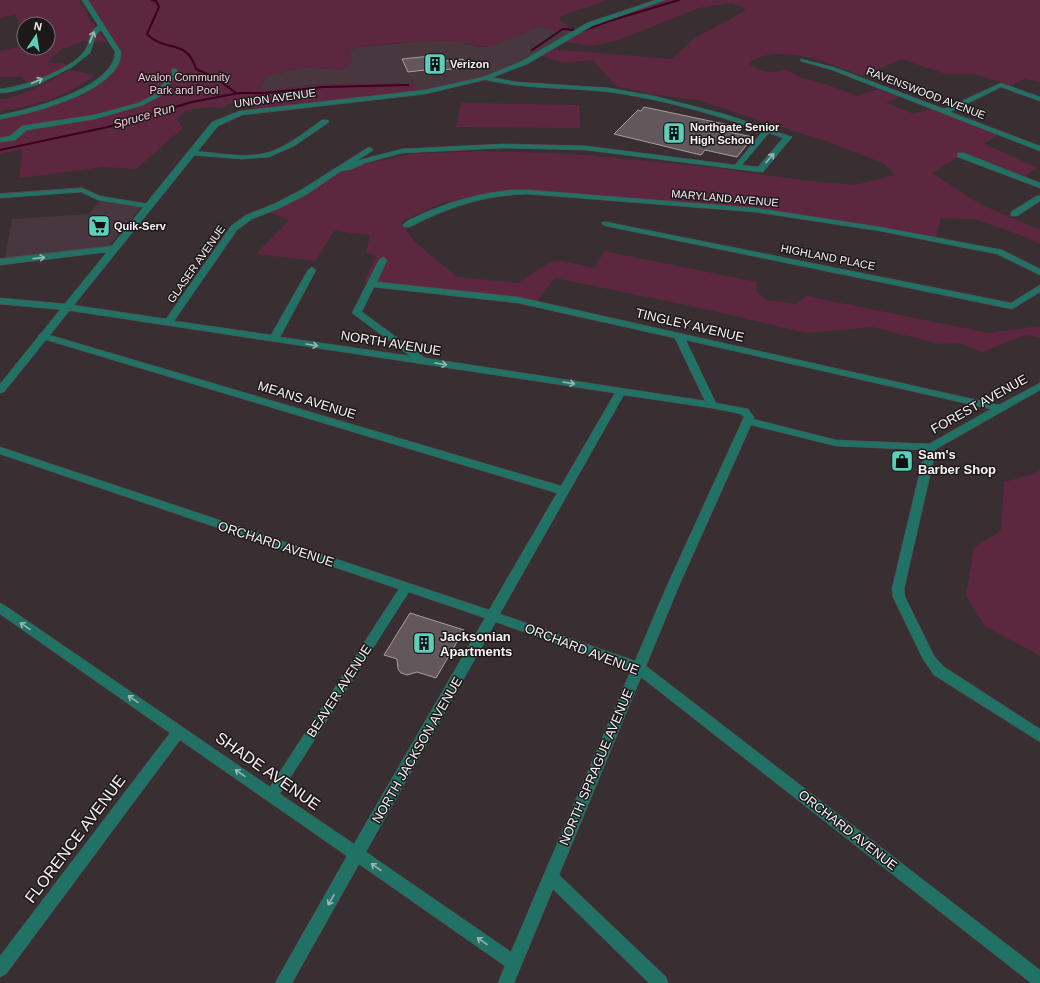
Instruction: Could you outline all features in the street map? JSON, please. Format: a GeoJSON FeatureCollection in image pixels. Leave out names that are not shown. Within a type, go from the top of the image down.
{"type":"FeatureCollection","features":[{"type":"Feature","properties":{"kind":"street"},"geometry":{"type":"LineString","coordinates":[[0,117],[28,112],[58,103],[86,89],[110,72],[118,61],[118,52],[85,0]]}},
{"type":"Feature","properties":{"kind":"street","name":"UNION AVENUE"},"geometry":{"type":"LineString","coordinates":[[0,390],[215,124],[240,113],[417,93],[485,78],[508,70],[531,59],[578,30],[595,22],[662,0]]}},
{"type":"Feature","properties":{"kind":"street"},"geometry":{"type":"LineString","coordinates":[[0,91],[27,86],[80,59],[88,52],[90,48],[89,43],[95,30],[102,26]]}},
{"type":"Feature","properties":{"kind":"street","name":"RAVENSWOOD AVENUE"},"geometry":{"type":"LineString","coordinates":[[803,60],[834,69],[1040,149]]}},
{"type":"Feature","properties":{"kind":"street"},"geometry":{"type":"LineString","coordinates":[[0,140],[12,138],[25,128],[95,116],[141,104],[160,94],[163,87],[174,77],[174,70]]}},
{"type":"Feature","properties":{"kind":"street"},"geometry":{"type":"LineString","coordinates":[[336,170],[374,158],[402,152],[503,146],[586,148],[760,170],[788,137],[682,105],[644,96],[582,88],[522,86],[485,78]]}},
{"type":"Feature","properties":{"kind":"street"},"geometry":{"type":"LineString","coordinates":[[944,112],[1001,85],[1040,99]]}},
{"type":"Feature","properties":{"kind":"street"},"geometry":{"type":"LineString","coordinates":[[191,152],[254,157],[268,155],[302,137],[325,122]]}},
{"type":"Feature","properties":{"kind":"street"},"geometry":{"type":"LineString","coordinates":[[737,167],[767,130]]}},
{"type":"Feature","properties":{"kind":"street","name":"GLASER AVENUE"},"geometry":{"type":"LineString","coordinates":[[168,323],[234,228],[249,217],[277,206],[304,192],[369,149]]}},
{"type":"Feature","properties":{"kind":"street"},"geometry":{"type":"LineString","coordinates":[[961,155],[1040,186]]}},
{"type":"Feature","properties":{"kind":"street"},"geometry":{"type":"LineString","coordinates":[[0,196],[82,190],[98,198],[148,206]]}},
{"type":"Feature","properties":{"kind":"street","name":"MARYLAND AVENUE"},"geometry":{"type":"LineString","coordinates":[[407,225],[424,216],[460,202],[513,192],[528,192],[755,210],[872,228],[999,252],[1040,272]]}},
{"type":"Feature","properties":{"kind":"street"},"geometry":{"type":"LineString","coordinates":[[1014,214],[1040,198]]}},
{"type":"Feature","properties":{"kind":"street","name":"HIGHLAND PLACE"},"geometry":{"type":"LineString","coordinates":[[606,224],[1012,306],[1040,288]]}},
{"type":"Feature","properties":{"kind":"street"},"geometry":{"type":"LineString","coordinates":[[0,262],[113,249]]}},
{"type":"Feature","properties":{"kind":"street"},"geometry":{"type":"LineString","coordinates":[[383,260],[357,313],[423,361]]}},
{"type":"Feature","properties":{"kind":"street"},"geometry":{"type":"LineString","coordinates":[[274,339],[312,270]]}},
{"type":"Feature","properties":{"kind":"street","name":"TINGLEY AVENUE"},"geometry":{"type":"LineString","coordinates":[[371,284],[518,300],[1000,408]]}},
{"type":"Feature","properties":{"kind":"street","name":"NORTH AVENUE"},"geometry":{"type":"LineString","coordinates":[[0,301],[66,308],[712,405],[744,411],[750,416],[748,421]]}},
{"type":"Feature","properties":{"kind":"street","name":"MEANS AVENUE"},"geometry":{"type":"LineString","coordinates":[[43,336],[564,491]]}},
{"type":"Feature","properties":{"kind":"street"},"geometry":{"type":"LineString","coordinates":[[678,336],[712,405]]}},
{"type":"Feature","properties":{"kind":"street","name":"FOREST AVENUE"},"geometry":{"type":"LineString","coordinates":[[1040,386],[930,447],[898,589],[899,597],[933,666],[1040,736]]}},
{"type":"Feature","properties":{"kind":"street","name":"NORTH JACKSON AVENUE"},"geometry":{"type":"LineString","coordinates":[[283,983],[621,391]]}},
{"type":"Feature","properties":{"kind":"street"},"geometry":{"type":"LineString","coordinates":[[748,421],[836,443],[930,447]]}},
{"type":"Feature","properties":{"kind":"street","name":"NORTH SPRAGUE AVENUE"},"geometry":{"type":"LineString","coordinates":[[506,983],[672,588],[748,421]]}},
{"type":"Feature","properties":{"kind":"street","name":"ORCHARD AVENUE"},"geometry":{"type":"LineString","coordinates":[[0,450],[493,616],[638,667],[1040,980]]}},
{"type":"Feature","properties":{"kind":"street","name":"BEAVER AVENUE"},"geometry":{"type":"LineString","coordinates":[[272,795],[406,587]]}},
{"type":"Feature","properties":{"kind":"street","name":"SHADE AVENUE"},"geometry":{"type":"LineString","coordinates":[[0,608],[514,963]]}},
{"type":"Feature","properties":{"kind":"street","name":"FLORENCE AVENUE"},"geometry":{"type":"LineString","coordinates":[[0,969],[179,731]]}},
{"type":"Feature","properties":{"kind":"street"},"geometry":{"type":"LineString","coordinates":[[551,877],[660,983]]}},
{"type":"Feature","properties":{"kind":"shaded area"},"geometry":{"type":"Polygon","coordinates":[[[540,26],[556,32],[566,27],[578,30],[548,49],[485,78],[417,93],[417,85],[409,83],[311,85],[267,91],[260,89],[266,77],[302,67],[342,70],[349,50],[359,47],[426,41],[455,41],[480,47],[489,47],[540,26]]]}},
{"type":"Feature","properties":{"kind":"shaded area"},"geometry":{"type":"Polygon","coordinates":[[[101,200],[141,207],[109,246],[5,258],[12,219],[89,214],[101,200]]]}},
{"type":"Feature","properties":{"kind":"green space"},"geometry":{"type":"Polygon","coordinates":[[[0,0],[79,0],[90,20],[107,42],[83,41],[62,49],[56,54],[56,16],[16,15],[0,19],[0,0]]]}},
{"type":"Feature","properties":{"kind":"green space","name":"Avalon Community Park and Pool"},"geometry":{"type":"Polygon","coordinates":[[[85,0],[607,0],[559,17],[561,22],[569,26],[556,32],[540,26],[489,47],[452,41],[429,41],[359,47],[349,50],[353,62],[342,70],[302,67],[266,77],[260,88],[267,91],[311,85],[409,83],[417,85],[417,93],[256,110],[251,101],[228,104],[223,108],[208,107],[187,110],[177,119],[183,128],[136,169],[103,167],[19,178],[22,158],[21,149],[0,154],[0,117],[49,106],[102,78],[118,57],[85,0]]]}},
{"type":"Feature","properties":{"kind":"green space"},"geometry":{"type":"Polygon","coordinates":[[[662,0],[1040,0],[1040,83],[1026,78],[1012,86],[975,74],[946,74],[901,59],[862,76],[820,61],[790,54],[776,54],[762,57],[748,63],[761,71],[766,72],[775,72],[785,69],[805,79],[825,84],[858,96],[878,89],[899,97],[886,103],[914,114],[930,109],[998,134],[984,144],[1038,168],[1024,176],[965,153],[932,173],[980,204],[1040,230],[1040,244],[1023,236],[974,219],[941,218],[935,240],[755,210],[510,190],[441,203],[401,222],[414,241],[457,277],[518,283],[550,262],[562,261],[595,268],[604,251],[757,282],[756,291],[767,300],[796,304],[806,296],[989,333],[1040,326],[1040,338],[1026,335],[982,352],[960,343],[940,344],[872,327],[807,333],[700,308],[555,278],[535,304],[371,284],[364,282],[377,255],[366,253],[370,235],[334,231],[315,261],[256,254],[289,220],[265,211],[336,170],[411,154],[482,151],[575,154],[710,167],[808,181],[855,185],[895,175],[885,164],[826,141],[698,100],[656,95],[616,86],[593,60],[564,63],[538,55],[548,49],[671,59],[696,37],[736,16],[746,9],[732,3],[699,8],[616,41],[591,46],[560,41],[578,30],[662,0]]]}},
{"type":"Feature","properties":{"kind":"green space"},"geometry":{"type":"Polygon","coordinates":[[[16,48],[16,56],[54,56],[47,62],[68,64],[52,74],[29,84],[21,77],[0,77],[0,51],[16,48]]]}},
{"type":"Feature","properties":{"kind":"green space"},"geometry":{"type":"Polygon","coordinates":[[[70,70],[95,75],[84,83],[61,95],[39,103],[0,111],[0,99],[9,98],[27,92],[70,70]]]}},
{"type":"Feature","properties":{"kind":"green space"},"geometry":{"type":"Polygon","coordinates":[[[461,103],[579,105],[580,128],[456,127],[461,103]]]}},
{"type":"Feature","properties":{"kind":"green space"},"geometry":{"type":"Polygon","coordinates":[[[1040,470],[1040,656],[985,626],[966,596],[974,547],[1001,531],[1004,482],[1034,474],[1040,470]]]}},
{"type":"Feature","properties":{"kind":"building","name":"Verizon"},"geometry":{"type":"Polygon","coordinates":[[[441,55],[445,61],[463,59],[468,67],[408,72],[402,59],[441,55]]]}},
{"type":"Feature","properties":{"kind":"building","name":"Northgate Senior High School"},"geometry":{"type":"Polygon","coordinates":[[[644,107],[729,125],[724,131],[753,137],[737,157],[705,150],[701,155],[614,134],[638,110],[641,111],[644,107]]]}},
{"type":"Feature","properties":{"kind":"building","name":"Jacksonian Apartments"},"geometry":{"type":"Polygon","coordinates":[[[410,613],[464,630],[436,678],[417,672],[407,675],[401,673],[398,669],[397,659],[384,655],[410,613]]]}},
{"type":"Feature","properties":{"kind":"waterway"},"geometry":{"type":"LineString","coordinates":[[152,0],[156,1],[159,7],[147,34],[154,40],[181,49],[192,59],[196,69],[216,78],[236,93]]}},
{"type":"Feature","properties":{"kind":"waterway","name":"Spruce Run"},"geometry":{"type":"LineString","coordinates":[[582,31],[609,21],[679,0]]}},
{"type":"Feature","properties":{"kind":"waterway","name":"Spruce Run"},"geometry":{"type":"LineString","coordinates":[[532,50],[563,29],[574,30]]}},
{"type":"Feature","properties":{"kind":"waterway","name":"Spruce Run"},"geometry":{"type":"LineString","coordinates":[[0,150],[108,127],[192,102],[239,93],[265,93],[323,87],[408,85]]}},
{"type":"Feature","properties":{"kind":"place","name":"Verizon"},"geometry":{"type":"Point","coordinates":[435,64]}},
{"type":"Feature","properties":{"kind":"place","name":"Northgate Senior High School"},"geometry":{"type":"Point","coordinates":[674,133]}},
{"type":"Feature","properties":{"kind":"place","name":"Quik-Serv"},"geometry":{"type":"Point","coordinates":[99,226]}},
{"type":"Feature","properties":{"kind":"place","name":"Sam's Barber Shop"},"geometry":{"type":"Point","coordinates":[902,461]}},
{"type":"Feature","properties":{"kind":"place","name":"Jacksonian Apartments"},"geometry":{"type":"Point","coordinates":[424,643]}}]}
